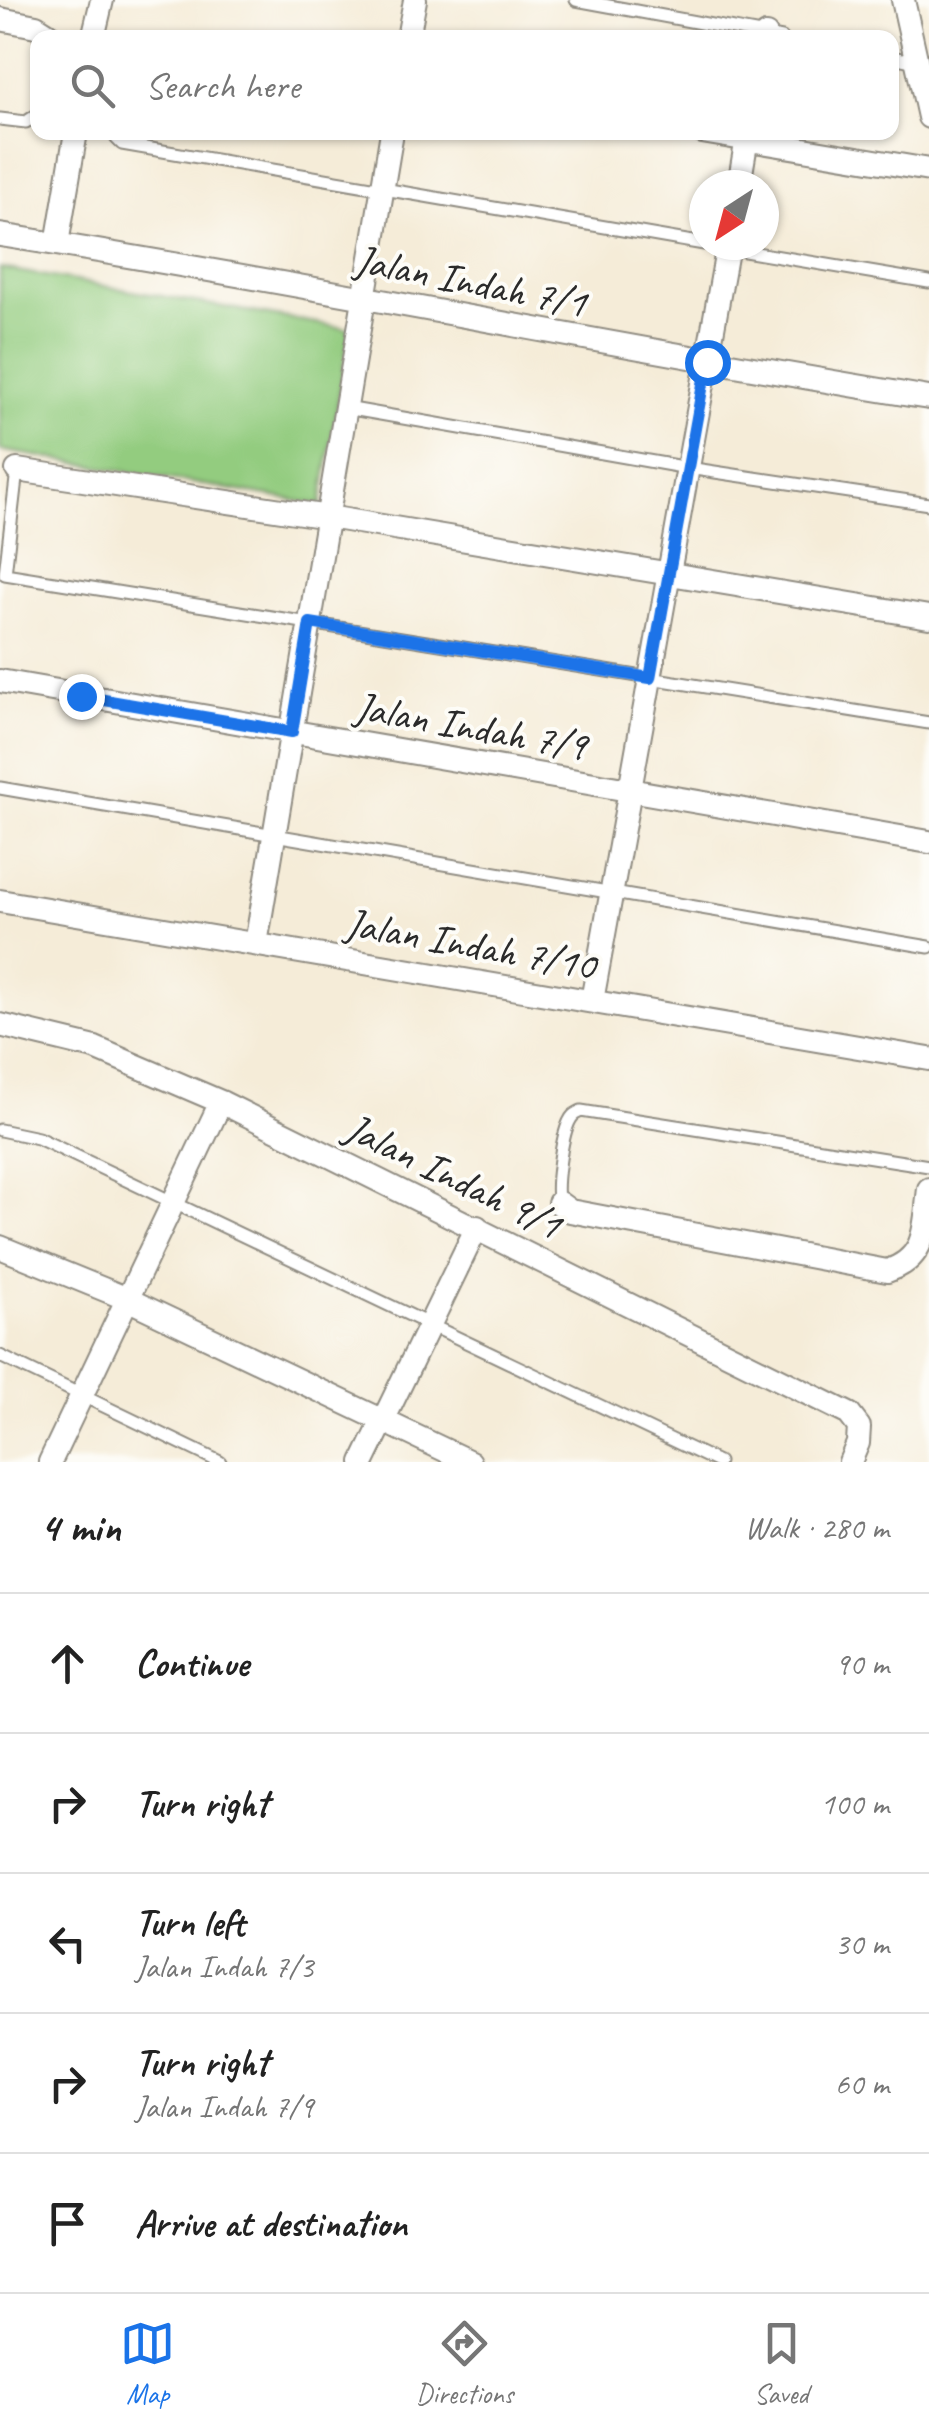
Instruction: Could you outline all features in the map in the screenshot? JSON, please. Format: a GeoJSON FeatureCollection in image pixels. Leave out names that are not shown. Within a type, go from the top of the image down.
{"type":"FeatureCollection","features":[{"type":"Feature","properties":{"kind":"street"},"geometry":{"type":"LineString","coordinates":[[409,30],[415,0]]}},
{"type":"Feature","properties":{"kind":"street"},"geometry":{"type":"LineString","coordinates":[[903,0],[929,118]]}},
{"type":"Feature","properties":{"kind":"street"},"geometry":{"type":"LineString","coordinates":[[94,30],[99,4]]}},
{"type":"Feature","properties":{"kind":"street"},"geometry":{"type":"LineString","coordinates":[[0,19],[41,30]]}},
{"type":"Feature","properties":{"kind":"street"},"geometry":{"type":"LineString","coordinates":[[57,244],[75,140]]}},
{"type":"Feature","properties":{"kind":"street"},"geometry":{"type":"LineString","coordinates":[[256,944],[391,140]]}},
{"type":"Feature","properties":{"kind":"street"},"geometry":{"type":"LineString","coordinates":[[741,170],[746,140]]}},
{"type":"Feature","properties":{"kind":"street"},"geometry":{"type":"LineString","coordinates":[[768,140],[929,170]]}},
{"type":"Feature","properties":{"kind":"street","name":"Jalan Indah 7/1"},"geometry":{"type":"LineString","coordinates":[[0,235],[929,398]]}},
{"type":"Feature","properties":{"kind":"street"},"geometry":{"type":"LineString","coordinates":[[592,1002],[707,362],[716,260]]}},
{"type":"Feature","properties":{"kind":"street"},"geometry":{"type":"LineString","coordinates":[[16,470],[328,517],[929,617]]}},
{"type":"Feature","properties":{"kind":"street","name":"Jalan Indah 7/9"},"geometry":{"type":"LineString","coordinates":[[0,681],[929,842]]}},
{"type":"Feature","properties":{"kind":"street","name":"Jalan Indah 7/10"},"geometry":{"type":"LineString","coordinates":[[0,901],[929,1058]]}},
{"type":"Feature","properties":{"kind":"street","name":"Jalan Indah 9/1"},"geometry":{"type":"LineString","coordinates":[[0,1025],[96,1048],[221,1102],[848,1414],[859,1427],[858,1443],[850,1462]]}},
{"type":"Feature","properties":{"kind":"street"},"geometry":{"type":"LineString","coordinates":[[50,1462],[221,1102]]}},
{"type":"Feature","properties":{"kind":"street"},"geometry":{"type":"LineString","coordinates":[[559,1203],[570,1210],[887,1271],[906,1265],[922,1238],[929,1190]]}},
{"type":"Feature","properties":{"kind":"street"},"geometry":{"type":"LineString","coordinates":[[362,1462],[477,1227]]}},
{"type":"Feature","properties":{"kind":"street"},"geometry":{"type":"LineString","coordinates":[[0,1247],[125,1298],[470,1462]]}},
{"type":"Feature","properties":{"kind":"lane"},"geometry":{"type":"LineString","coordinates":[[576,0],[738,30]]}},
{"type":"Feature","properties":{"kind":"lane"},"geometry":{"type":"LineString","coordinates":[[899,59],[918,62]]}},
{"type":"Feature","properties":{"kind":"lane"},"geometry":{"type":"LineString","coordinates":[[0,118],[30,119]]}},
{"type":"Feature","properties":{"kind":"lane"},"geometry":{"type":"LineString","coordinates":[[118,140],[122,144],[689,241]]}},
{"type":"Feature","properties":{"kind":"lane"},"geometry":{"type":"LineString","coordinates":[[779,257],[929,282]]}},
{"type":"Feature","properties":{"kind":"lane"},"geometry":{"type":"LineString","coordinates":[[346,408],[688,468],[929,504]]}},
{"type":"Feature","properties":{"kind":"lane"},"geometry":{"type":"LineString","coordinates":[[16,470],[5,574],[929,722]]}},
{"type":"Feature","properties":{"kind":"lane"},"geometry":{"type":"LineString","coordinates":[[0,788],[929,946]]}},
{"type":"Feature","properties":{"kind":"lane"},"geometry":{"type":"LineString","coordinates":[[559,1203],[556,1190],[568,1125],[581,1111],[929,1166]]}},
{"type":"Feature","properties":{"kind":"lane"},"geometry":{"type":"LineString","coordinates":[[0,1130],[38,1138],[718,1462]]}},
{"type":"Feature","properties":{"kind":"lane"},"geometry":{"type":"LineString","coordinates":[[0,1356],[220,1462]]}},
{"type":"Feature","properties":{"kind":"green space"},"geometry":{"type":"Polygon","coordinates":[[[0,268],[350,329],[321,505],[0,450],[0,268]]]}},
{"type":"Feature","properties":{"kind":"route"},"geometry":{"type":"LineString","coordinates":[[81,696],[292,732],[310,623],[650,678],[707,362]]}}]}
